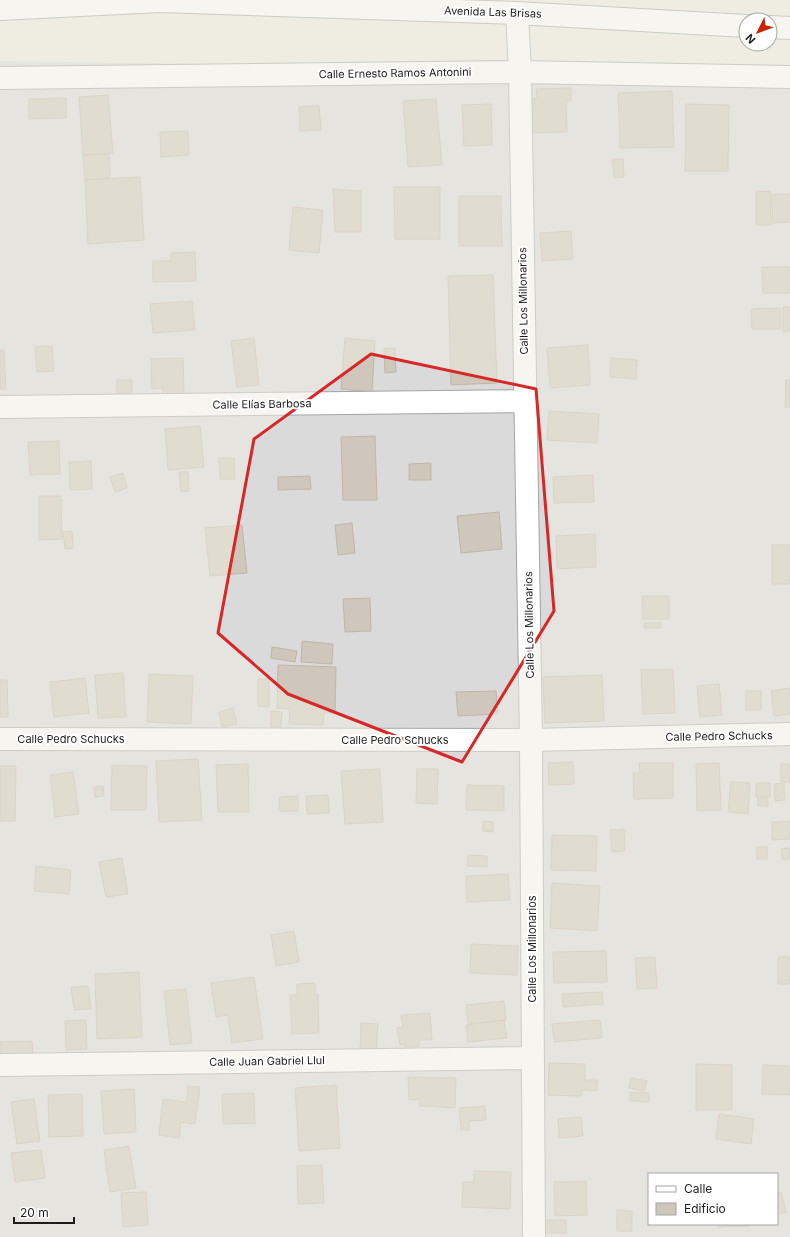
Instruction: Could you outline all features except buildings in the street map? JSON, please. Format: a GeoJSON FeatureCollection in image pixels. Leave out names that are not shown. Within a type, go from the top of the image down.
{"type":"FeatureCollection","features":[{"type":"Feature","properties":{"kind":"street","name":"Avenida Las Brisas"},"geometry":{"type":"LineString","coordinates":[[0,9],[160,1],[517,13],[738,26]]}},
{"type":"Feature","properties":{"kind":"street","name":"Calle Los Millonarios"},"geometry":{"type":"LineString","coordinates":[[517,13],[520,72],[531,740],[534,1237]]}},
{"type":"Feature","properties":{"kind":"street"},"geometry":{"type":"LineString","coordinates":[[778,27],[790,28]]}},
{"type":"Feature","properties":{"kind":"street","name":"Calle Ernesto Ramos Antonini"},"geometry":{"type":"LineString","coordinates":[[0,78],[520,72],[790,77]]}},
{"type":"Feature","properties":{"kind":"street","name":"Calle Elías Barbosa"},"geometry":{"type":"LineString","coordinates":[[0,407],[525,401]]}},
{"type":"Feature","properties":{"kind":"street","name":"Calle Pedro Schucks"},"geometry":{"type":"LineString","coordinates":[[0,739],[531,740],[790,734]]}},
{"type":"Feature","properties":{"kind":"street","name":"Calle Juan Gabriel Llul"},"geometry":{"type":"LineString","coordinates":[[0,1065],[533,1058]]}},
{"type":"Feature","properties":{"kind":"highlighted area"},"geometry":{"type":"Polygon","coordinates":[[[371,354],[536,389],[554,611],[462,762],[288,694],[218,633],[254,439],[371,354]]]}},
{"type":"Feature","properties":{"kind":"shaded area"},"geometry":{"type":"Polygon","coordinates":[[[0,61],[790,73],[790,1237],[0,1237],[0,61]]]}}]}
